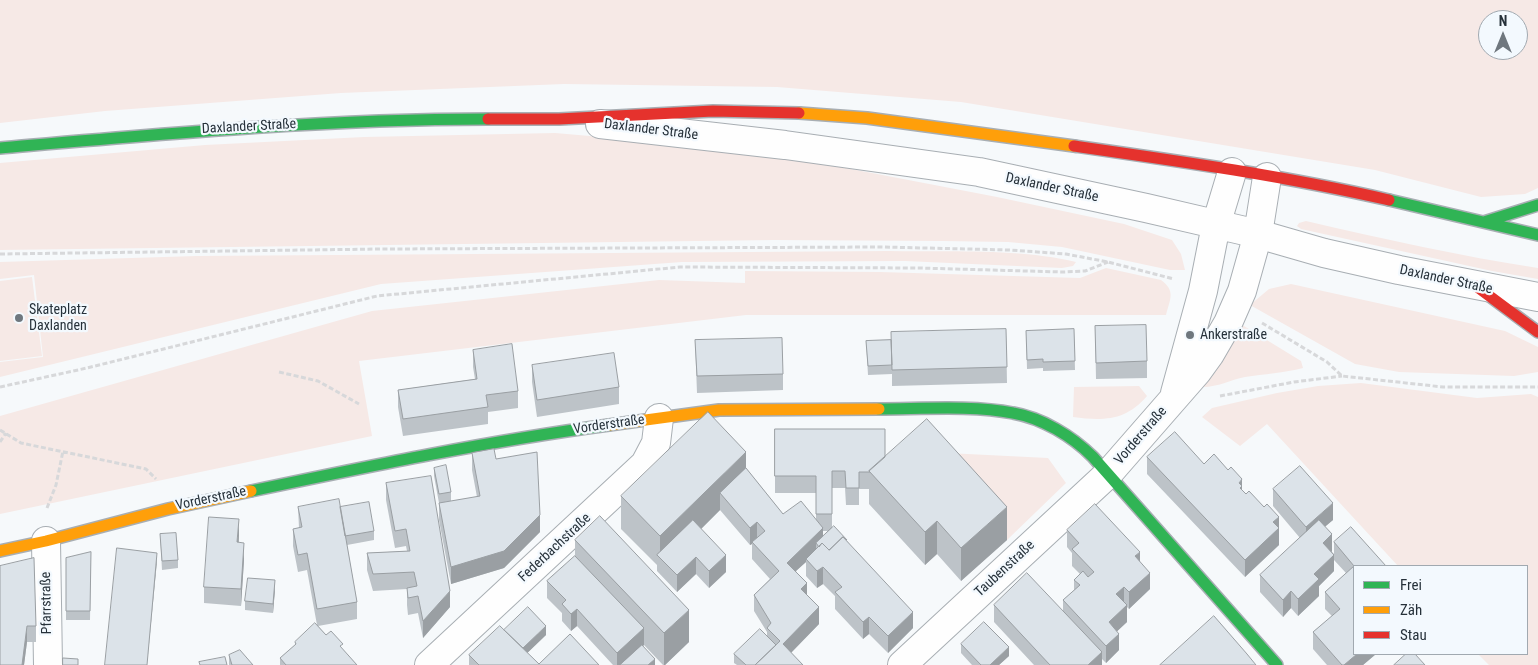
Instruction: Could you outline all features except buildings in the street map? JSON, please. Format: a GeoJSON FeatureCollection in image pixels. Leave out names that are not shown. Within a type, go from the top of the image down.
{"type":"FeatureCollection","features":[{"type":"Feature","properties":{"kind":"street","name":"Daxlander Straße"},"geometry":{"type":"LineString","coordinates":[[0,148],[202,130],[345,122],[559,119],[713,110],[790,112],[867,118],[1114,152],[1335,188],[1538,235]]}},
{"type":"Feature","properties":{"kind":"street","name":"Daxlander Straße"},"geometry":{"type":"LineString","coordinates":[[559,119],[785,145],[979,172],[1123,202],[1258,234],[1324,253],[1476,286],[1538,297]]}},
{"type":"Feature","properties":{"kind":"street","name":"Vorderstraße"},"geometry":{"type":"LineString","coordinates":[[1174,397],[1202,291],[1216,225],[1232,172]]}},
{"type":"Feature","properties":{"kind":"street","name":"Vorderstraße"},"geometry":{"type":"LineString","coordinates":[[0,551],[46,541],[168,508],[396,460],[527,436],[719,410],[966,409],[1014,413],[1056,428],[1084,448],[1108,474],[1136,444],[1210,354],[1242,291],[1258,234],[1267,177]]}},
{"type":"Feature","properties":{"kind":"street"},"geometry":{"type":"LineString","coordinates":[[1482,222],[1538,205]]}},
{"type":"Feature","properties":{"kind":"street"},"geometry":{"type":"LineString","coordinates":[[1476,286],[1538,332]]}},
{"type":"Feature","properties":{"kind":"street","name":"Federbachstraße"},"geometry":{"type":"LineString","coordinates":[[428,665],[645,464],[656,443],[659,418]]}},
{"type":"Feature","properties":{"kind":"street"},"geometry":{"type":"LineString","coordinates":[[1108,474],[1277,665]]}},
{"type":"Feature","properties":{"kind":"street","name":"Taubenstraße"},"geometry":{"type":"LineString","coordinates":[[902,665],[1108,474]]}},
{"type":"Feature","properties":{"kind":"street","name":"Pfarrstraße"},"geometry":{"type":"LineString","coordinates":[[46,541],[48,665]]}},
{"type":"Feature","properties":{"kind":"path"},"geometry":{"type":"LineString","coordinates":[[0,254],[382,249],[882,247],[1019,250],[1066,254],[1108,262],[1170,278],[1202,291]]}},
{"type":"Feature","properties":{"kind":"path"},"geometry":{"type":"LineString","coordinates":[[0,387],[87,368],[377,296],[680,267],[919,268],[1063,272],[1085,270],[1108,262]]}},
{"type":"Feature","properties":{"kind":"path"},"geometry":{"type":"LineString","coordinates":[[1235,307],[1327,362],[1342,376]]}},
{"type":"Feature","properties":{"kind":"path"},"geometry":{"type":"LineString","coordinates":[[279,372],[318,381],[359,404]]}},
{"type":"Feature","properties":{"kind":"path"},"geometry":{"type":"LineString","coordinates":[[1174,397],[1213,397],[1294,382],[1342,376],[1442,388],[1538,388]]}},
{"type":"Feature","properties":{"kind":"path"},"geometry":{"type":"LineString","coordinates":[[0,430],[21,443],[146,469],[162,485],[168,508]]}},
{"type":"Feature","properties":{"kind":"path"},"geometry":{"type":"LineString","coordinates":[[0,442],[6,434]]}},
{"type":"Feature","properties":{"kind":"path"},"geometry":{"type":"LineString","coordinates":[[46,511],[56,485],[63,452]]}},
{"type":"Feature","properties":{"kind":"shaded area"},"geometry":{"type":"Polygon","coordinates":[[[0,0],[1538,0],[1538,188],[1525,194],[1481,197],[1375,170],[961,102],[777,87],[564,84],[341,93],[105,111],[0,123],[0,0]]]}},
{"type":"Feature","properties":{"kind":"shaded area"},"geometry":{"type":"Polygon","coordinates":[[[555,133],[752,150],[997,197],[1124,224],[1172,240],[1181,254],[1185,270],[1170,270],[1062,247],[1008,242],[774,240],[0,250],[0,163],[205,145],[364,137],[555,133]]]}},
{"type":"Feature","properties":{"kind":"shaded area"},"geometry":{"type":"Polygon","coordinates":[[[1306,221],[1422,247],[1538,268],[1538,279],[1492,271],[1301,229],[1297,226],[1299,223],[1306,221]]]}},
{"type":"Feature","properties":{"kind":"shaded area"},"geometry":{"type":"Polygon","coordinates":[[[889,251],[1008,253],[1076,262],[1073,266],[1062,268],[905,261],[682,262],[381,284],[0,377],[0,362],[43,357],[34,275],[0,279],[0,262],[197,256],[889,251]]]}},
{"type":"Feature","properties":{"kind":"shaded area"},"geometry":{"type":"Polygon","coordinates":[[[1106,268],[1161,280],[1169,288],[1171,296],[1166,315],[746,315],[359,361],[372,436],[0,514],[0,416],[372,311],[659,280],[745,283],[745,271],[880,272],[1080,278],[1106,268]]]}},
{"type":"Feature","properties":{"kind":"shaded area","name":"Skateplatz Daxlanden"},"geometry":{"type":"Polygon","coordinates":[[[32,277],[42,356],[0,361],[0,281],[32,277]]]}},
{"type":"Feature","properties":{"kind":"shaded area"},"geometry":{"type":"Polygon","coordinates":[[[1291,284],[1505,331],[1538,347],[1538,372],[1514,376],[1399,372],[1355,364],[1250,305],[1269,289],[1291,284]]]}},
{"type":"Feature","properties":{"kind":"shaded area"},"geometry":{"type":"Polygon","coordinates":[[[1239,323],[1301,361],[1303,368],[1245,377],[1214,386],[1203,387],[1239,323]]]}},
{"type":"Feature","properties":{"kind":"shaded area"},"geometry":{"type":"Polygon","coordinates":[[[1361,383],[1477,398],[1531,394],[1538,397],[1538,665],[1489,665],[1479,655],[1528,655],[1528,565],[1397,565],[1267,424],[1240,446],[1202,417],[1212,408],[1318,386],[1361,383]]]}},
{"type":"Feature","properties":{"kind":"shaded area"},"geometry":{"type":"Polygon","coordinates":[[[1139,386],[1147,396],[1139,404],[1122,415],[1104,419],[1073,417],[1074,387],[1139,386]]]}},
{"type":"Feature","properties":{"kind":"shaded area"},"geometry":{"type":"Polygon","coordinates":[[[927,452],[1048,458],[1066,483],[1007,540],[927,452]]]}},
{"type":"Feature","properties":{"kind":"traffic: fast"},"geometry":{"type":"LineString","coordinates":[[0,148],[305,124],[488,119]]}},
{"type":"Feature","properties":{"kind":"traffic: fast"},"geometry":{"type":"LineString","coordinates":[[1389,200],[1538,235]]}},
{"type":"Feature","properties":{"kind":"traffic: fast"},"geometry":{"type":"LineString","coordinates":[[1484,222],[1538,205]]}},
{"type":"Feature","properties":{"kind":"traffic: fast"},"geometry":{"type":"LineString","coordinates":[[879,409],[964,408],[1013,413],[1035,419],[1066,435],[1093,457],[1277,665]]}},
{"type":"Feature","properties":{"kind":"traffic: fast"},"geometry":{"type":"LineString","coordinates":[[251,491],[474,446],[609,425]]}},
{"type":"Feature","properties":{"kind":"traffic: slow"},"geometry":{"type":"LineString","coordinates":[[799,113],[867,118],[1074,146]]}},
{"type":"Feature","properties":{"kind":"traffic: slow"},"geometry":{"type":"LineString","coordinates":[[609,425],[719,410],[879,409]]}},
{"type":"Feature","properties":{"kind":"traffic: slow"},"geometry":{"type":"LineString","coordinates":[[0,551],[168,509],[251,491]]}},
{"type":"Feature","properties":{"kind":"traffic: jam"},"geometry":{"type":"LineString","coordinates":[[488,119],[559,119],[713,111],[799,113]]}},
{"type":"Feature","properties":{"kind":"traffic: jam"},"geometry":{"type":"LineString","coordinates":[[1074,146],[1271,176],[1389,200]]}},
{"type":"Feature","properties":{"kind":"traffic: jam"},"geometry":{"type":"LineString","coordinates":[[1476,286],[1538,332]]}},
{"type":"Feature","properties":{"kind":"place","name":"Skateplatz Daxlanden"},"geometry":{"type":"Point","coordinates":[19,318]}},
{"type":"Feature","properties":{"kind":"place","name":"Ankerstraße"},"geometry":{"type":"Point","coordinates":[1190,335]}}]}
